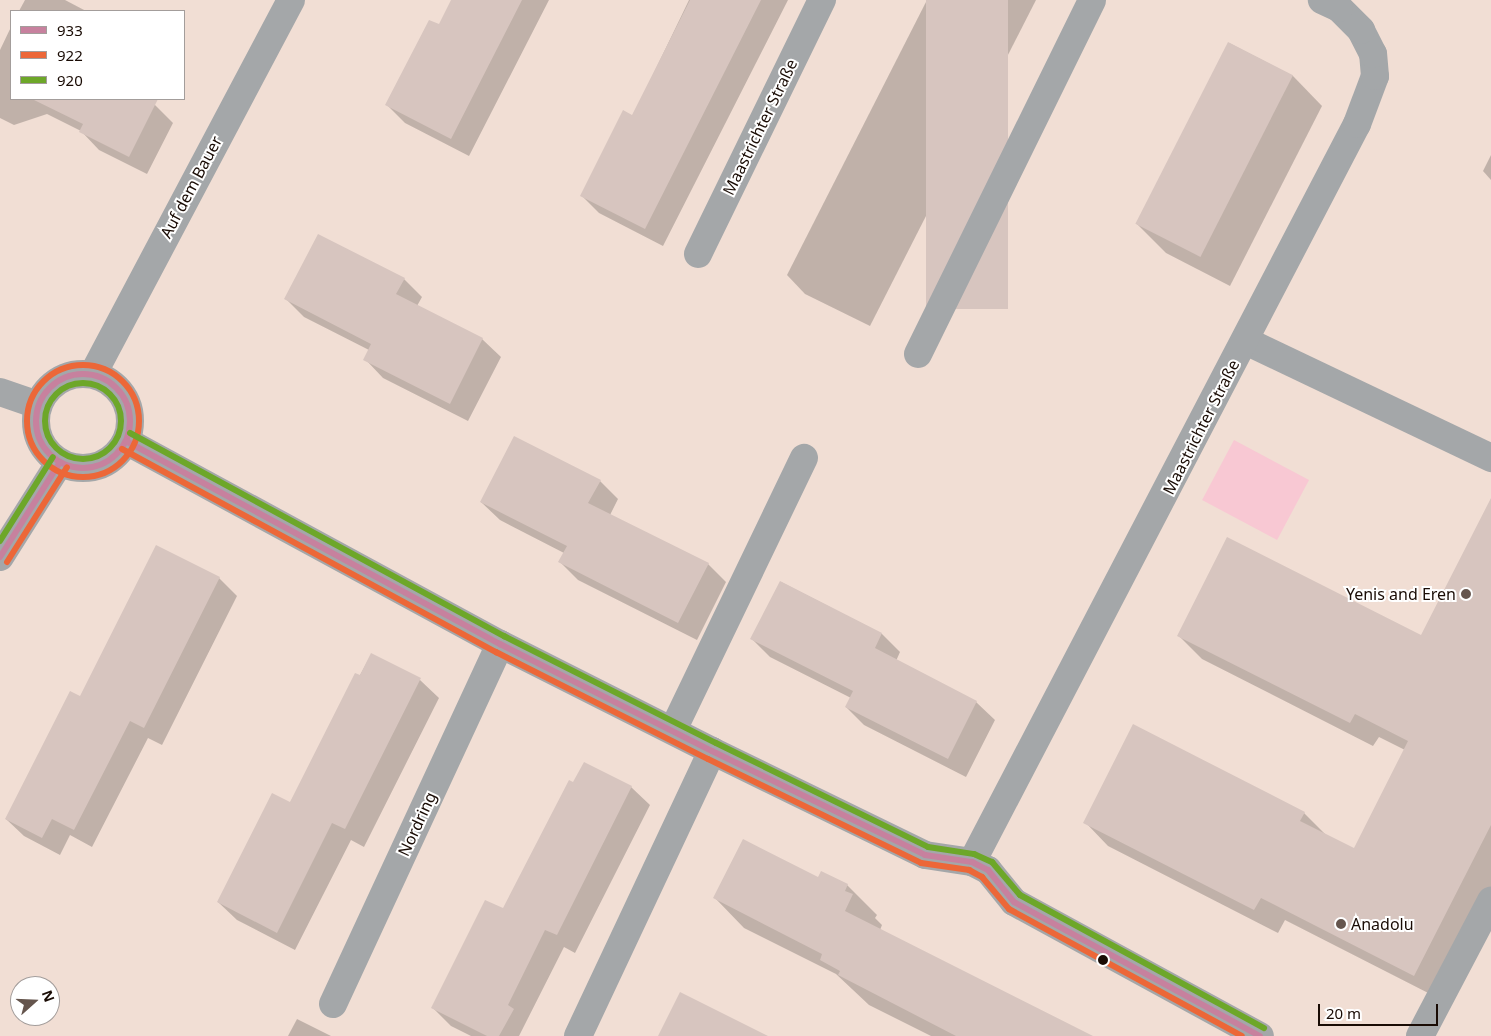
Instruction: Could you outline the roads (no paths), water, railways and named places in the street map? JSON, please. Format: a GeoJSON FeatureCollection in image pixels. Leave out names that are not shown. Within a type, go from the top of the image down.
{"type":"FeatureCollection","features":[{"type":"Feature","properties":{"kind":"street","name":"Auf dem Bauer"},"geometry":{"type":"LineString","coordinates":[[93,374],[291,0]]}},
{"type":"Feature","properties":{"kind":"street","name":"Maastrichter Straße"},"geometry":{"type":"LineString","coordinates":[[698,254],[822,0]]}},
{"type":"Feature","properties":{"kind":"street"},"geometry":{"type":"LineString","coordinates":[[918,354],[1092,0]]}},
{"type":"Feature","properties":{"kind":"street","name":"Maastrichter Straße"},"geometry":{"type":"LineString","coordinates":[[972,862],[1110,604],[1357,124],[1376,76],[1373,54],[1361,30],[1339,8],[1322,0]]}},
{"type":"Feature","properties":{"kind":"street"},"geometry":{"type":"LineString","coordinates":[[1246,341],[1491,458]]}},
{"type":"Feature","properties":{"kind":"street"},"geometry":{"type":"LineString","coordinates":[[75,374],[93,374],[108,381],[120,392],[128,407],[130,424],[126,440],[115,456],[98,466],[79,468],[60,462],[47,452],[38,438],[35,421],[38,405],[46,390],[60,379],[75,374]]}},
{"type":"Feature","properties":{"kind":"street"},"geometry":{"type":"LineString","coordinates":[[0,392],[38,405]]}},
{"type":"Feature","properties":{"kind":"street"},"geometry":{"type":"LineString","coordinates":[[126,440],[500,644],[712,751],[925,855],[972,862],[988,870],[1014,902],[1260,1036]]}},
{"type":"Feature","properties":{"kind":"street"},"geometry":{"type":"LineString","coordinates":[[673,730],[804,458]]}},
{"type":"Feature","properties":{"kind":"street"},"geometry":{"type":"LineString","coordinates":[[0,557],[60,462]]}},
{"type":"Feature","properties":{"kind":"street","name":"Nordring"},"geometry":{"type":"LineString","coordinates":[[333,1004],[500,644]]}},
{"type":"Feature","properties":{"kind":"street"},"geometry":{"type":"LineString","coordinates":[[578,1036],[712,751]]}},
{"type":"Feature","properties":{"kind":"street"},"geometry":{"type":"LineString","coordinates":[[1420,1036],[1491,901]]}},
{"type":"Feature","properties":{"kind":"place","name":"Yenis and Eren"},"geometry":{"type":"Point","coordinates":[1466,594]}},
{"type":"Feature","properties":{"kind":"place","name":"Anadolu"},"geometry":{"type":"Point","coordinates":[1341,924]}}]}
